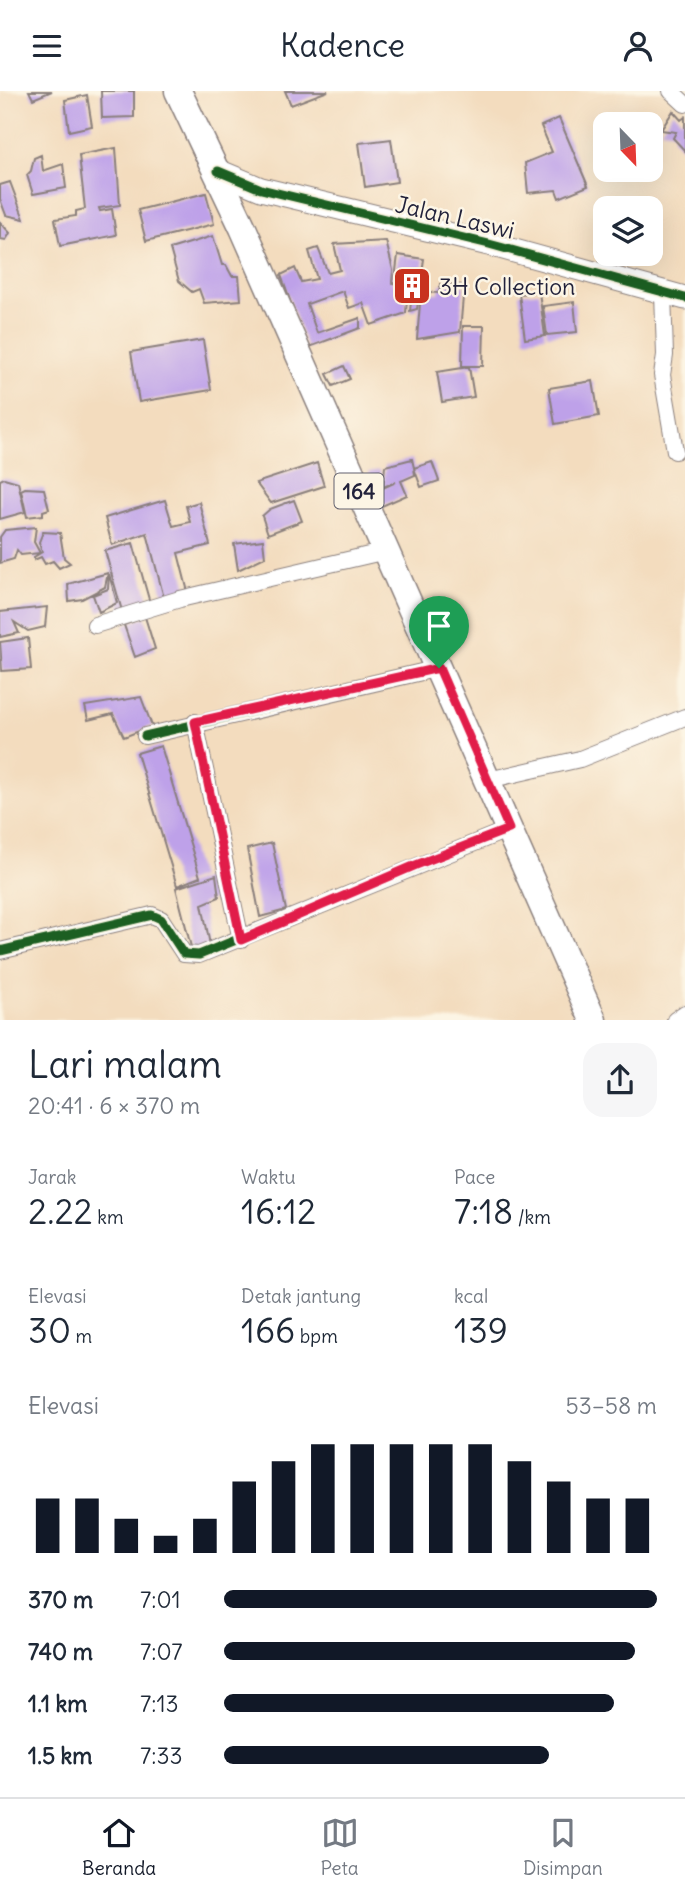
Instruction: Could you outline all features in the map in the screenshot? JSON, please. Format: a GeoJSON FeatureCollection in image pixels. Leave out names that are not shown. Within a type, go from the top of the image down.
{"type":"FeatureCollection","features":[{"type":"Feature","properties":{"kind":"main road","name":"164"},"geometry":{"type":"LineString","coordinates":[[178,91],[218,171],[539,892],[593,1020]]}},
{"type":"Feature","properties":{"kind":"street"},"geometry":{"type":"LineString","coordinates":[[671,91],[685,104]]}},
{"type":"Feature","properties":{"kind":"street","name":"Jalan Laswi"},"geometry":{"type":"LineString","coordinates":[[218,171],[273,192],[489,244],[674,295]]}},
{"type":"Feature","properties":{"kind":"street"},"geometry":{"type":"LineString","coordinates":[[674,295],[662,375],[675,450]]}},
{"type":"Feature","properties":{"kind":"street"},"geometry":{"type":"LineString","coordinates":[[95,625],[180,599],[386,551]]}},
{"type":"Feature","properties":{"kind":"street"},"geometry":{"type":"LineString","coordinates":[[145,736],[195,722],[439,668]]}},
{"type":"Feature","properties":{"kind":"street"},"geometry":{"type":"LineString","coordinates":[[488,780],[580,759],[685,717]]}},
{"type":"Feature","properties":{"kind":"street"},"geometry":{"type":"LineString","coordinates":[[195,722],[241,940]]}},
{"type":"Feature","properties":{"kind":"street"},"geometry":{"type":"LineString","coordinates":[[0,951],[152,915],[161,919],[173,942],[184,954],[200,955],[509,829]]}},
{"type":"Feature","properties":{"kind":"street"},"geometry":{"type":"LineString","coordinates":[[675,1020],[685,1013]]}},
{"type":"Feature","properties":{"kind":"building"},"geometry":{"type":"Polygon","coordinates":[[[29,91],[52,91],[33,99],[29,91]]]}},
{"type":"Feature","properties":{"kind":"building"},"geometry":{"type":"Polygon","coordinates":[[[101,91],[134,91],[134,117],[102,118],[101,91]]]}},
{"type":"Feature","properties":{"kind":"building"},"geometry":{"type":"Polygon","coordinates":[[[285,91],[328,91],[291,105],[285,91]]]}},
{"type":"Feature","properties":{"kind":"building"},"geometry":{"type":"Polygon","coordinates":[[[87,95],[92,126],[69,131],[65,100],[87,95]]]}},
{"type":"Feature","properties":{"kind":"building"},"geometry":{"type":"Polygon","coordinates":[[[673,111],[681,120],[685,117],[685,151],[673,138],[676,132],[663,130],[673,111]]]}},
{"type":"Feature","properties":{"kind":"building"},"geometry":{"type":"Polygon","coordinates":[[[559,118],[588,186],[559,198],[556,190],[528,193],[525,163],[552,152],[541,126],[559,118]]]}},
{"type":"Feature","properties":{"kind":"building"},"geometry":{"type":"Polygon","coordinates":[[[391,139],[397,182],[365,187],[359,143],[391,139]]]}},
{"type":"Feature","properties":{"kind":"building"},"geometry":{"type":"Polygon","coordinates":[[[116,148],[120,205],[99,208],[100,211],[112,209],[116,235],[60,246],[55,219],[76,216],[76,211],[85,209],[79,155],[116,148]]]}},
{"type":"Feature","properties":{"kind":"building"},"geometry":{"type":"Polygon","coordinates":[[[41,155],[43,171],[63,164],[66,188],[33,194],[27,175],[31,171],[34,158],[41,155]]]}},
{"type":"Feature","properties":{"kind":"building"},"geometry":{"type":"Polygon","coordinates":[[[10,182],[24,219],[6,215],[0,199],[0,185],[10,182]]]}},
{"type":"Feature","properties":{"kind":"building"},"geometry":{"type":"Polygon","coordinates":[[[206,193],[214,224],[146,241],[138,210],[206,193]]]}},
{"type":"Feature","properties":{"kind":"building"},"geometry":{"type":"Polygon","coordinates":[[[0,222],[10,233],[6,240],[0,239],[0,222]]]}},
{"type":"Feature","properties":{"kind":"building"},"geometry":{"type":"Polygon","coordinates":[[[213,236],[222,265],[226,265],[232,276],[239,276],[241,300],[204,303],[199,289],[192,292],[179,281],[170,249],[213,236]]]}},
{"type":"Feature","properties":{"kind":"building"},"geometry":{"type":"Polygon","coordinates":[[[386,241],[393,270],[392,283],[399,284],[398,298],[407,299],[406,313],[371,325],[363,303],[349,308],[343,291],[307,304],[317,333],[360,318],[360,328],[307,348],[281,275],[295,268],[301,282],[317,279],[309,251],[318,248],[328,273],[340,270],[334,244],[386,241]]]}},
{"type":"Feature","properties":{"kind":"building","name":"3H Collection"},"geometry":{"type":"Polygon","coordinates":[[[398,255],[424,259],[417,309],[410,311],[412,293],[403,292],[405,280],[395,279],[398,255]]]}},
{"type":"Feature","properties":{"kind":"building"},"geometry":{"type":"Polygon","coordinates":[[[440,284],[464,285],[460,332],[417,339],[421,292],[439,293],[440,284]]]}},
{"type":"Feature","properties":{"kind":"building"},"geometry":{"type":"Polygon","coordinates":[[[539,292],[545,336],[525,339],[519,294],[539,292]]]}},
{"type":"Feature","properties":{"kind":"building"},"geometry":{"type":"Polygon","coordinates":[[[574,302],[577,332],[547,335],[543,306],[574,302]]]}},
{"type":"Feature","properties":{"kind":"building"},"geometry":{"type":"Polygon","coordinates":[[[463,326],[484,326],[483,366],[462,366],[463,326]]]}},
{"type":"Feature","properties":{"kind":"building"},"geometry":{"type":"Polygon","coordinates":[[[203,340],[211,390],[139,402],[131,352],[203,340]]]}},
{"type":"Feature","properties":{"kind":"building"},"geometry":{"type":"Polygon","coordinates":[[[344,366],[350,379],[333,386],[327,374],[344,366]]]}},
{"type":"Feature","properties":{"kind":"building"},"geometry":{"type":"Polygon","coordinates":[[[469,367],[474,397],[442,402],[437,372],[469,367]]]}},
{"type":"Feature","properties":{"kind":"building"},"geometry":{"type":"Polygon","coordinates":[[[593,381],[599,416],[555,424],[549,388],[593,381]]]}},
{"type":"Feature","properties":{"kind":"building"},"geometry":{"type":"Polygon","coordinates":[[[412,459],[415,475],[401,481],[407,495],[382,506],[376,491],[396,482],[383,487],[385,466],[412,459]]]}},
{"type":"Feature","properties":{"kind":"building"},"geometry":{"type":"Polygon","coordinates":[[[432,462],[439,481],[421,487],[414,468],[432,462]]]}},
{"type":"Feature","properties":{"kind":"building"},"geometry":{"type":"Polygon","coordinates":[[[317,463],[324,486],[271,503],[256,483],[317,463]]]}},
{"type":"Feature","properties":{"kind":"building"},"geometry":{"type":"Polygon","coordinates":[[[380,470],[383,487],[373,489],[369,472],[380,470]]]}},
{"type":"Feature","properties":{"kind":"building"},"geometry":{"type":"Polygon","coordinates":[[[4,478],[18,482],[25,512],[0,519],[0,480],[4,478]]]}},
{"type":"Feature","properties":{"kind":"building"},"geometry":{"type":"Polygon","coordinates":[[[44,489],[49,509],[43,511],[43,515],[27,517],[21,490],[44,489]]]}},
{"type":"Feature","properties":{"kind":"building"},"geometry":{"type":"Polygon","coordinates":[[[165,500],[173,526],[190,522],[186,506],[199,502],[210,545],[178,553],[188,592],[164,598],[147,533],[112,545],[105,518],[165,500]]]}},
{"type":"Feature","properties":{"kind":"building"},"geometry":{"type":"Polygon","coordinates":[[[294,500],[302,521],[268,534],[262,516],[270,509],[294,500]]]}},
{"type":"Feature","properties":{"kind":"building"},"geometry":{"type":"Polygon","coordinates":[[[36,527],[34,542],[40,553],[21,555],[17,550],[14,559],[0,563],[0,537],[5,530],[36,527]]]}},
{"type":"Feature","properties":{"kind":"building"},"geometry":{"type":"Polygon","coordinates":[[[43,532],[60,533],[64,558],[70,563],[59,568],[53,561],[45,564],[41,557],[34,560],[34,557],[42,552],[39,542],[43,532]]]}},
{"type":"Feature","properties":{"kind":"building"},"geometry":{"type":"Polygon","coordinates":[[[263,540],[265,557],[238,570],[234,544],[263,540]]]}},
{"type":"Feature","properties":{"kind":"building"},"geometry":{"type":"Polygon","coordinates":[[[133,543],[150,603],[122,611],[105,551],[133,543]]]}},
{"type":"Feature","properties":{"kind":"building"},"geometry":{"type":"Polygon","coordinates":[[[108,573],[105,587],[82,599],[69,601],[68,584],[108,573]]]}},
{"type":"Feature","properties":{"kind":"building"},"geometry":{"type":"Polygon","coordinates":[[[109,574],[117,603],[99,612],[93,595],[108,589],[109,574]]]}},
{"type":"Feature","properties":{"kind":"building"},"geometry":{"type":"Polygon","coordinates":[[[47,607],[45,627],[28,631],[14,622],[19,633],[0,637],[0,612],[47,607]]]}},
{"type":"Feature","properties":{"kind":"building"},"geometry":{"type":"Polygon","coordinates":[[[145,617],[155,649],[135,657],[124,625],[145,617]]]}},
{"type":"Feature","properties":{"kind":"building"},"geometry":{"type":"Polygon","coordinates":[[[28,638],[31,669],[2,671],[0,642],[28,638]]]}},
{"type":"Feature","properties":{"kind":"building"},"geometry":{"type":"Polygon","coordinates":[[[141,697],[152,726],[124,737],[113,714],[88,720],[85,706],[141,697]]]}},
{"type":"Feature","properties":{"kind":"building"},"geometry":{"type":"Polygon","coordinates":[[[161,746],[200,877],[177,886],[137,753],[161,746]]]}},
{"type":"Feature","properties":{"kind":"building"},"geometry":{"type":"Polygon","coordinates":[[[272,843],[286,910],[260,917],[247,849],[272,843]]]}},
{"type":"Feature","properties":{"kind":"building"},"geometry":{"type":"Polygon","coordinates":[[[216,875],[219,897],[202,904],[210,945],[192,951],[176,888],[216,875]]]}},
{"type":"Feature","properties":{"kind":"cycle path"},"geometry":{"type":"LineString","coordinates":[[218,171],[261,189],[489,244],[685,298]]}},
{"type":"Feature","properties":{"kind":"cycle path"},"geometry":{"type":"LineString","coordinates":[[145,736],[439,668]]}},
{"type":"Feature","properties":{"kind":"cycle path"},"geometry":{"type":"LineString","coordinates":[[0,951],[152,915],[161,919],[184,954],[199,955],[509,829]]}},
{"type":"Feature","properties":{"kind":"place","name":"3H Collection"},"geometry":{"type":"Point","coordinates":[412,286]}},
{"type":"Feature","properties":{"kind":"route"},"geometry":{"type":"LineString","coordinates":[[439,668],[509,829],[416,865],[241,940],[195,722],[439,668]]}}]}
